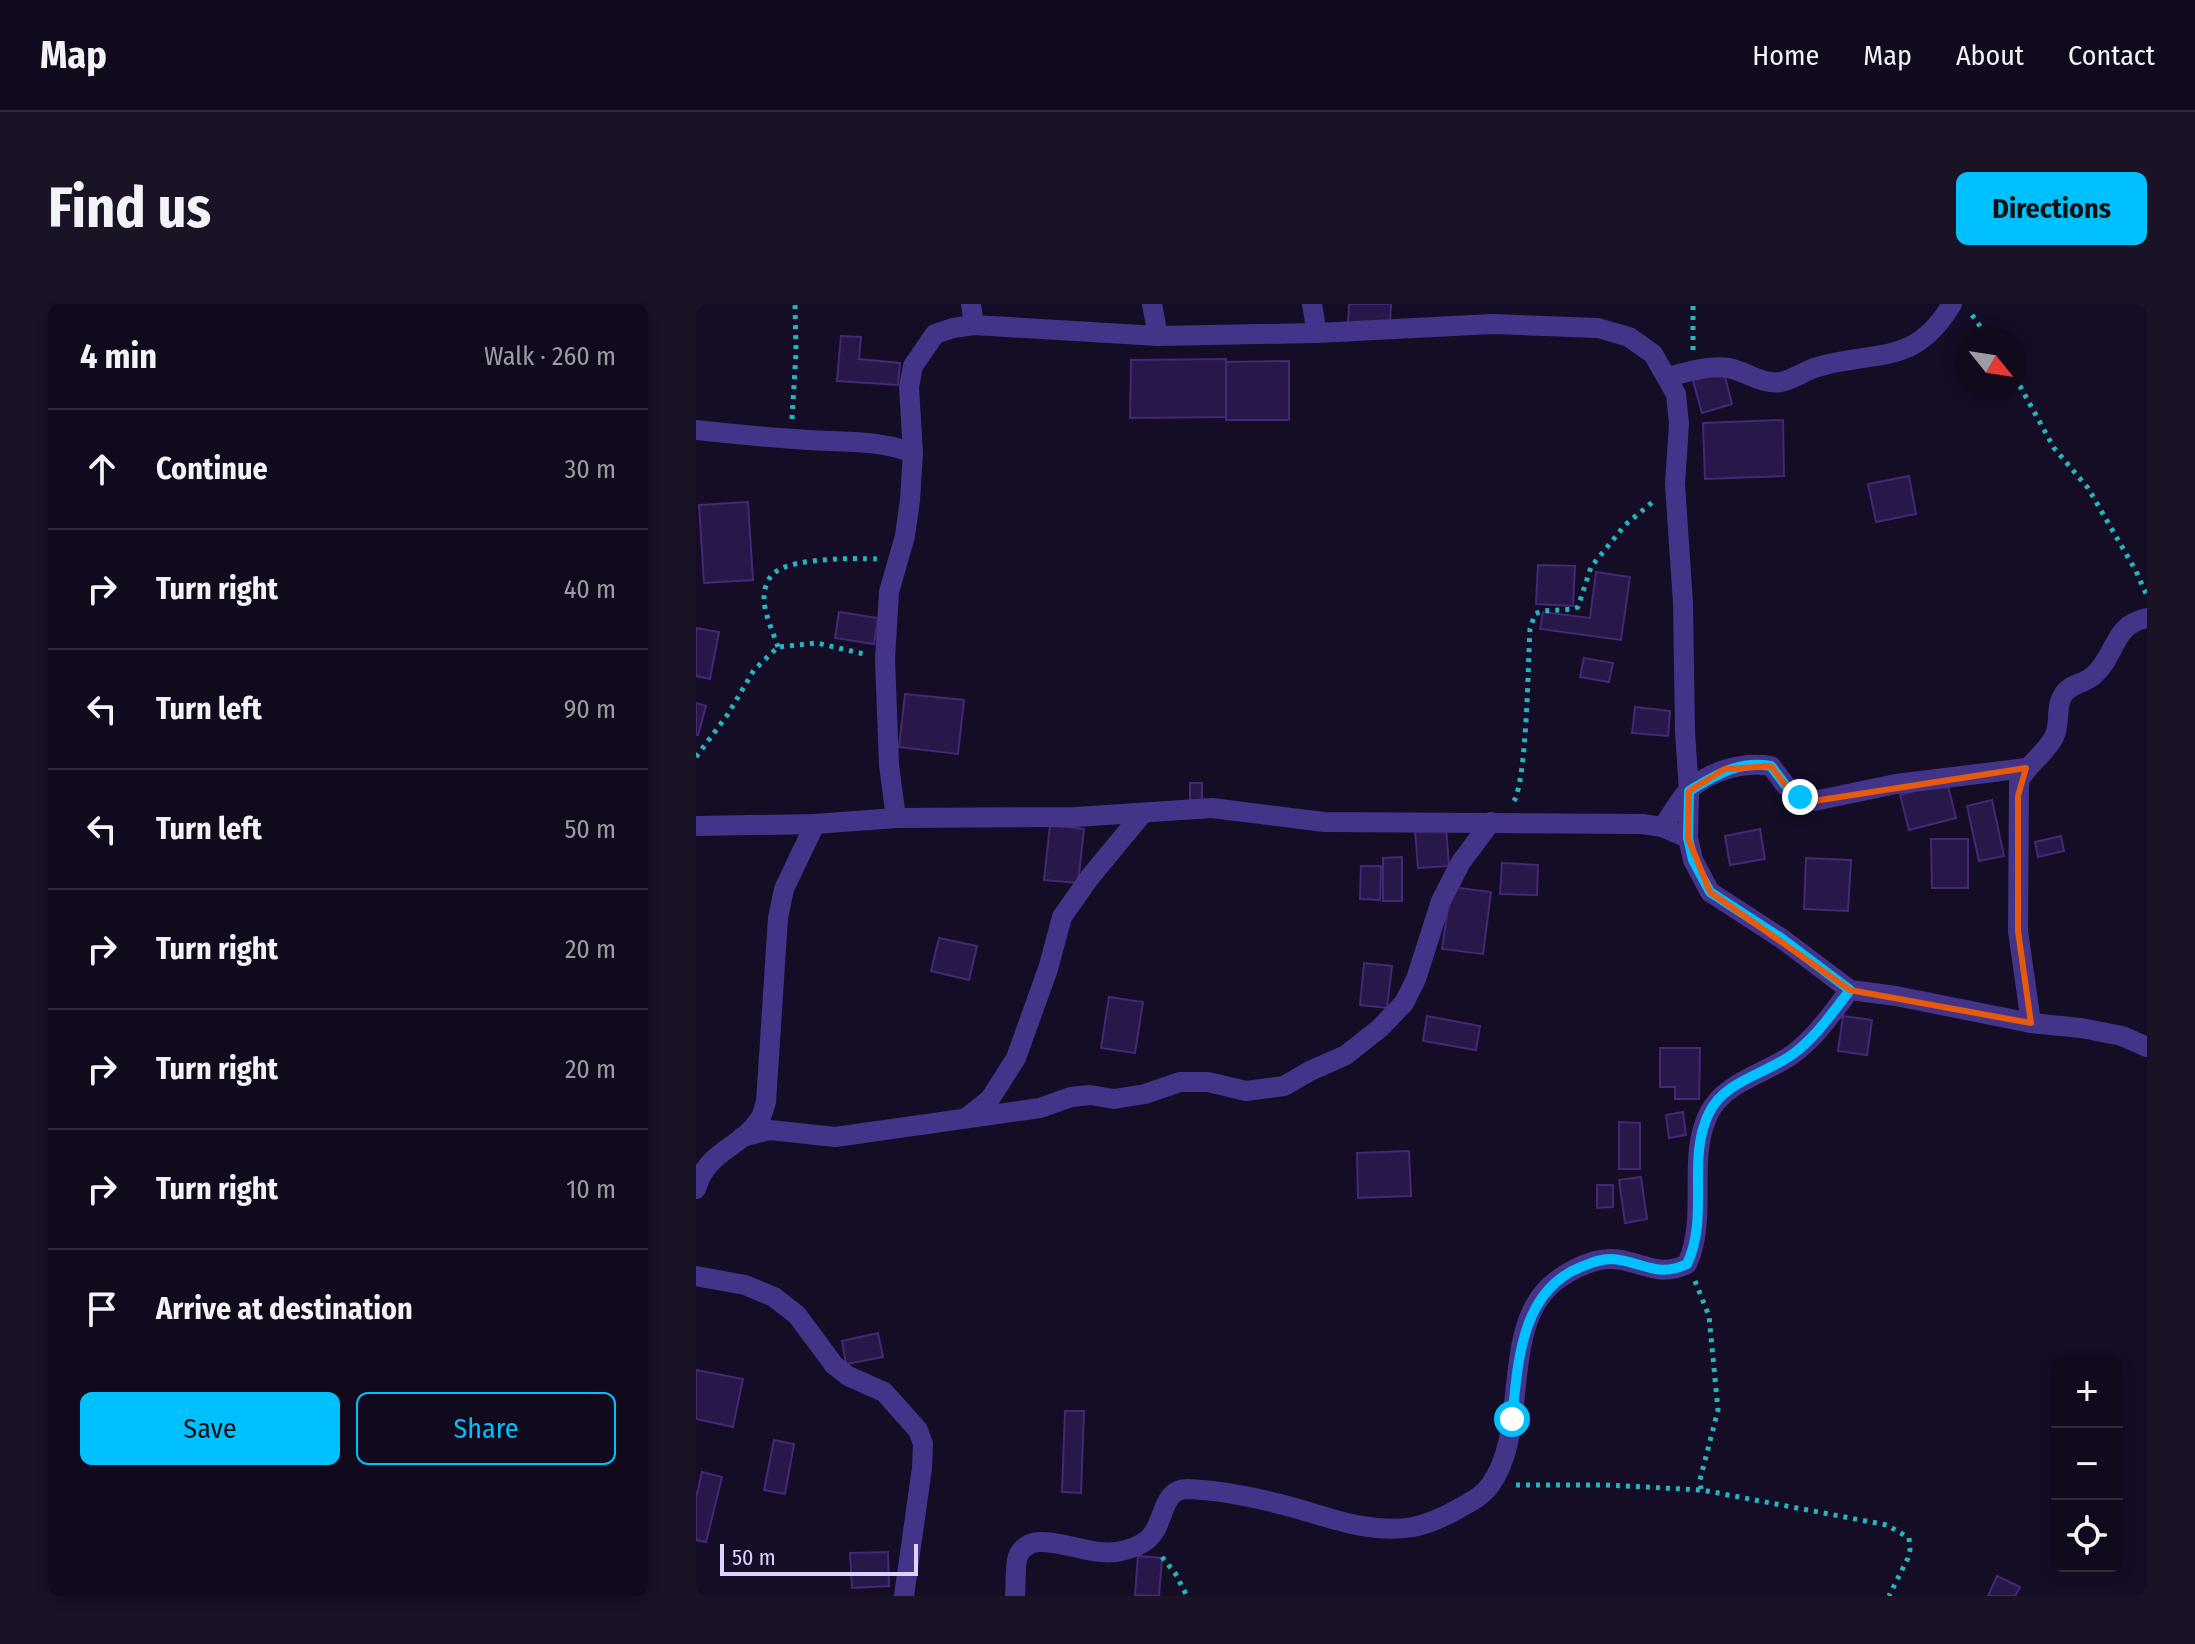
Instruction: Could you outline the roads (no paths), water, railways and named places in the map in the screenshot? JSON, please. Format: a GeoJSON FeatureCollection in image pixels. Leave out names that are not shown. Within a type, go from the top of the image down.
{"type":"FeatureCollection","features":[{"type":"Feature","properties":{"kind":"street"},"geometry":{"type":"LineString","coordinates":[[971,304],[974,325]]}},
{"type":"Feature","properties":{"kind":"street"},"geometry":{"type":"LineString","coordinates":[[1152,304],[1158,336]]}},
{"type":"Feature","properties":{"kind":"street"},"geometry":{"type":"LineString","coordinates":[[1312,304],[1317,333]]}},
{"type":"Feature","properties":{"kind":"street"},"geometry":{"type":"LineString","coordinates":[[1668,377],[1719,367],[1780,382],[1820,366],[1912,347],[1927,336],[1952,304]]}},
{"type":"Feature","properties":{"kind":"street"},"geometry":{"type":"LineString","coordinates":[[896,818],[889,765],[886,612],[910,500],[905,446],[909,387],[913,366],[935,334],[974,325],[1158,336],[1317,333],[1490,314],[1598,328],[1629,337],[1653,354],[1676,394],[1679,424],[1675,484],[1683,603],[1688,838],[1693,860],[1710,892],[1781,938],[1850,990],[2122,1036],[2147,1047]]}},
{"type":"Feature","properties":{"kind":"street"},"geometry":{"type":"LineString","coordinates":[[696,430],[905,446]]}},
{"type":"Feature","properties":{"kind":"street"},"geometry":{"type":"LineString","coordinates":[[2031,1023],[2018,931],[2019,781],[2026,768],[2055,735],[2062,696],[2094,675],[2118,634],[2129,625],[2147,618]]}},
{"type":"Feature","properties":{"kind":"street"},"geometry":{"type":"LineString","coordinates":[[1662,827],[1689,791],[1725,769],[1759,764],[1771,766],[1793,792],[1814,801],[1896,784],[2026,768]]}},
{"type":"Feature","properties":{"kind":"street"},"geometry":{"type":"LineString","coordinates":[[696,826],[815,824],[896,818],[1018,819],[1212,808],[1324,822],[1642,824],[1662,827],[1688,838]]}},
{"type":"Feature","properties":{"kind":"street"},"geometry":{"type":"LineString","coordinates":[[963,1121],[990,1099],[1016,1058],[1048,969],[1055,933],[1062,917],[1090,877],[1143,813]]}},
{"type":"Feature","properties":{"kind":"street"},"geometry":{"type":"LineString","coordinates":[[742,1137],[770,1130],[835,1137],[963,1121],[1040,1108],[1071,1097],[1090,1095],[1114,1099],[1145,1094],[1180,1082],[1208,1082],[1246,1091],[1284,1086],[1346,1055],[1380,1028],[1404,1003],[1416,979],[1441,901],[1461,862],[1491,822]]}},
{"type":"Feature","properties":{"kind":"street"},"geometry":{"type":"LineString","coordinates":[[696,1189],[700,1176],[721,1150],[742,1137],[760,1120],[766,1102],[778,918],[784,889],[815,824]]}},
{"type":"Feature","properties":{"kind":"street"},"geometry":{"type":"LineString","coordinates":[[1015,1596],[1017,1560],[1028,1545],[1038,1541],[1086,1551],[1115,1552],[1134,1548],[1148,1540],[1173,1493],[1185,1489],[1253,1497],[1345,1523],[1379,1529],[1414,1527],[1442,1518],[1477,1498],[1491,1486],[1505,1452],[1522,1346],[1533,1313],[1546,1289],[1570,1272],[1600,1260],[1613,1259],[1664,1271],[1687,1264],[1698,1236],[1700,1136],[1709,1111],[1721,1095],[1739,1083],[1774,1068],[1797,1051],[1850,990]]}},
{"type":"Feature","properties":{"kind":"street"},"geometry":{"type":"LineString","coordinates":[[696,1276],[745,1285],[774,1297],[797,1315],[834,1365],[848,1376],[884,1392],[918,1430],[923,1444],[922,1468],[904,1596]]}}]}
